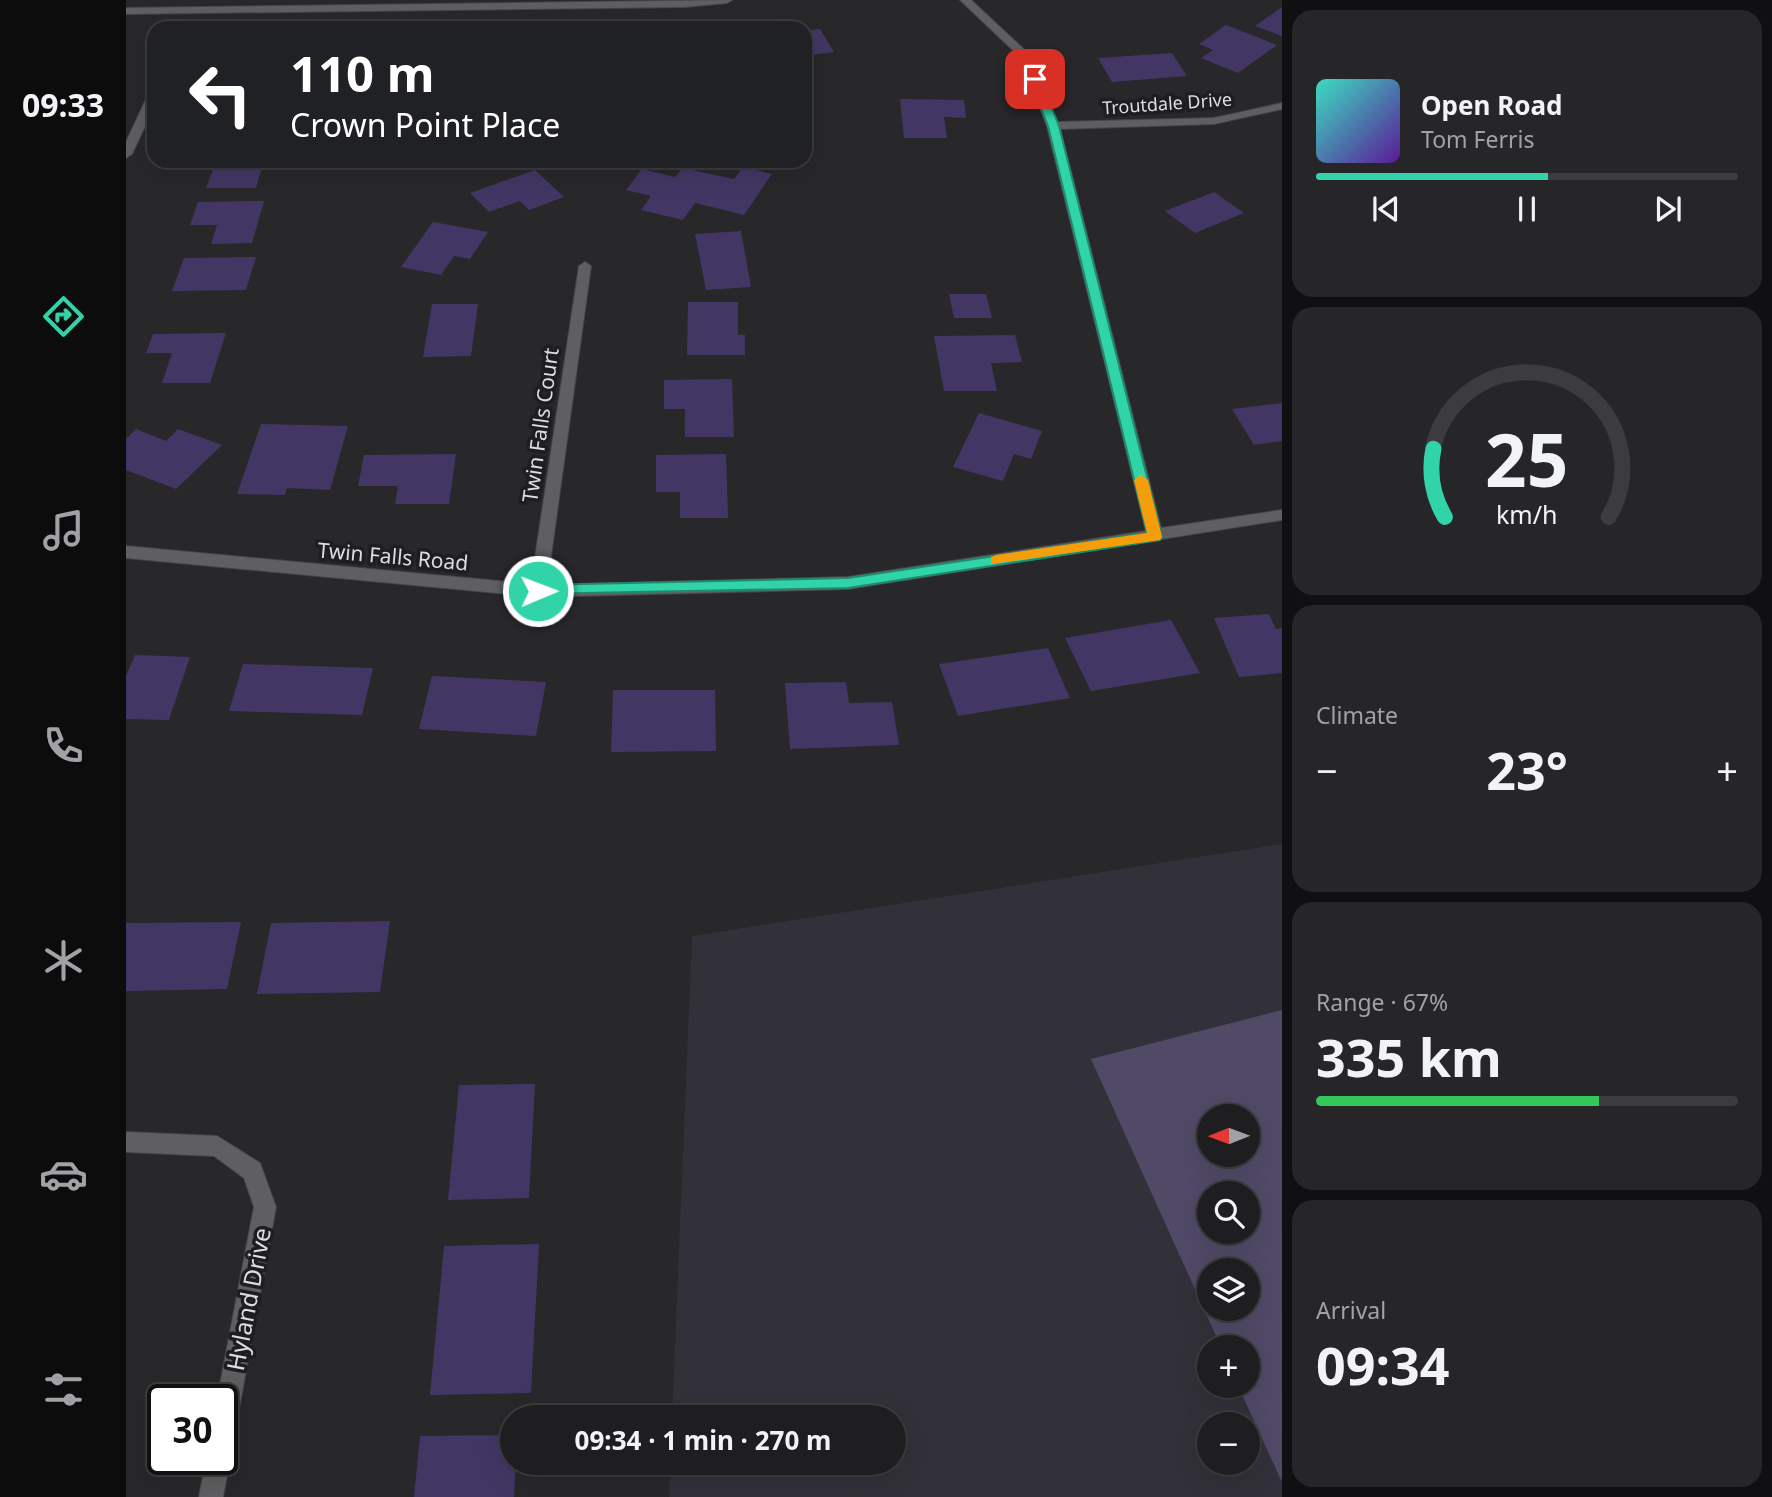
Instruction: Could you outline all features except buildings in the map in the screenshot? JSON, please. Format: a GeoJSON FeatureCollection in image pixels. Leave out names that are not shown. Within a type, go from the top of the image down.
{"type":"FeatureCollection","features":[{"type":"Feature","properties":{"kind":"street"},"geometry":{"type":"LineString","coordinates":[[126,11],[685,4],[727,0]]}},
{"type":"Feature","properties":{"kind":"street"},"geometry":{"type":"LineString","coordinates":[[965,0],[983,13],[1025,56],[1053,126],[1155,537]]}},
{"type":"Feature","properties":{"kind":"street","name":"Troutdale Drive"},"geometry":{"type":"LineString","coordinates":[[1053,126],[1214,121],[1282,106]]}},
{"type":"Feature","properties":{"kind":"street"},"geometry":{"type":"LineString","coordinates":[[126,154],[147,110]]}},
{"type":"Feature","properties":{"kind":"street","name":"Twin Falls Court"},"geometry":{"type":"LineString","coordinates":[[538,591],[585,266]]}},
{"type":"Feature","properties":{"kind":"street","name":"Twin Falls Road"},"geometry":{"type":"LineString","coordinates":[[126,552],[538,591],[848,583],[1282,515]]}},
{"type":"Feature","properties":{"kind":"street","name":"Hyland Drive"},"geometry":{"type":"LineString","coordinates":[[126,1142],[217,1146],[252,1171],[265,1207],[232,1384]]}},
{"type":"Feature","properties":{"kind":"street"},"geometry":{"type":"LineString","coordinates":[[211,1497],[215,1475]]}},
{"type":"Feature","properties":{"kind":"shaded area"},"geometry":{"type":"Polygon","coordinates":[[[1282,844],[1282,1497],[669,1497],[670,1475],[906,1475],[906,1405],[672,1405],[692,936],[1282,844]]]}},
{"type":"Feature","properties":{"kind":"shaded area"},"geometry":{"type":"Polygon","coordinates":[[[1282,1010],[1282,1480],[1260,1434],[1260,1412],[1250,1412],[1243,1398],[1260,1398],[1260,1335],[1216,1335],[1209,1321],[1260,1321],[1260,1258],[1197,1258],[1197,1294],[1091,1059],[1282,1010]]]}},
{"type":"Feature","properties":{"kind":"slow traffic"},"geometry":{"type":"LineString","coordinates":[[996,561],[1155,537],[1141,480]]}},
{"type":"Feature","properties":{"kind":"route"},"geometry":{"type":"LineString","coordinates":[[538,591],[848,583],[1155,537],[1053,126],[1035,79]]}}]}
